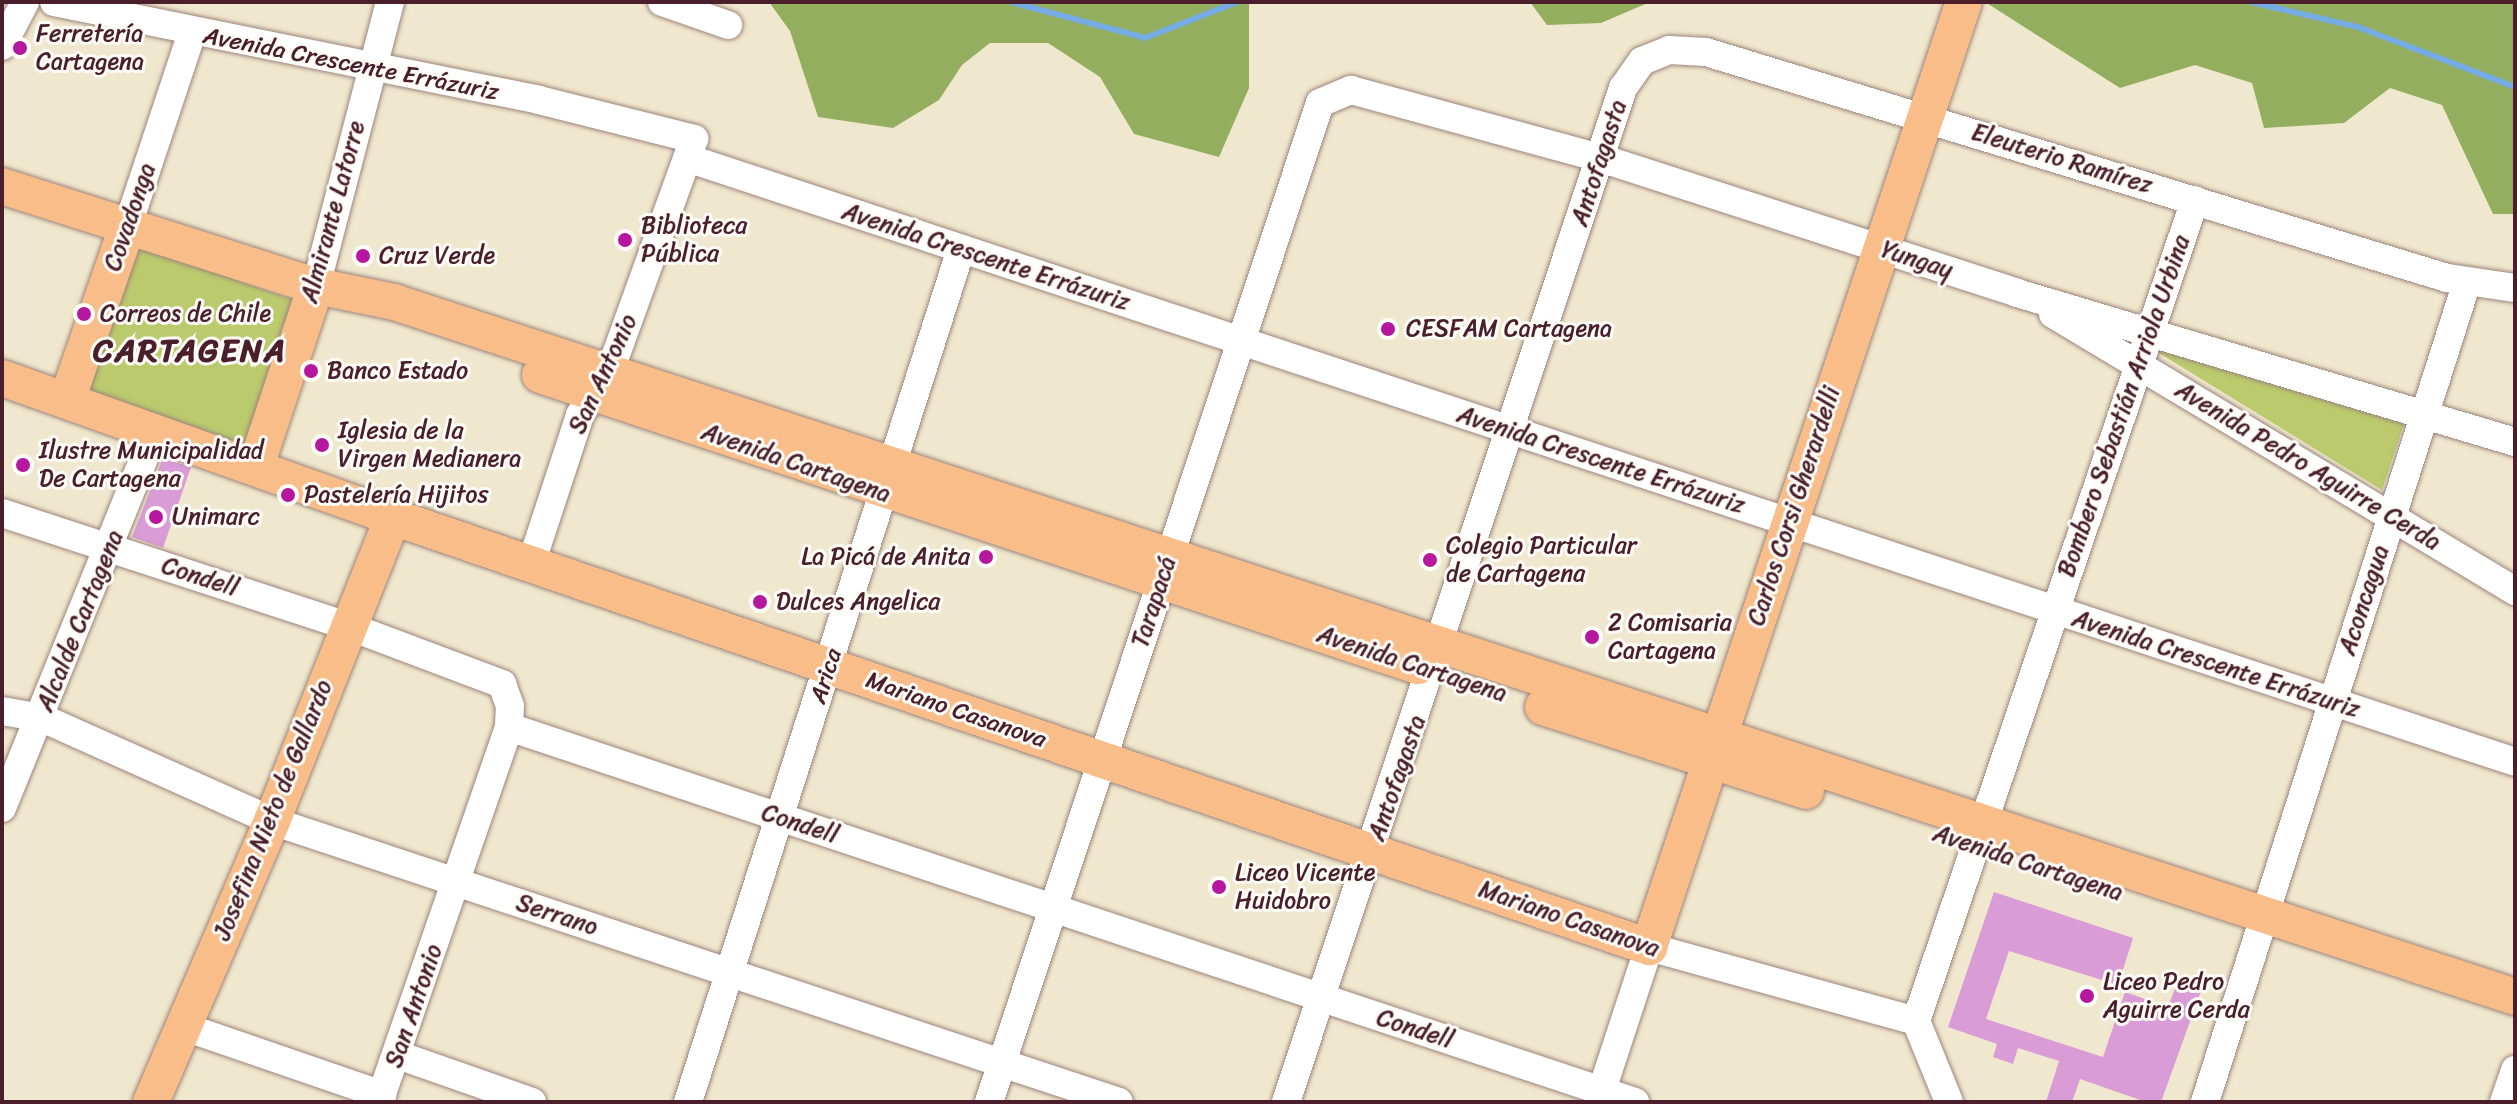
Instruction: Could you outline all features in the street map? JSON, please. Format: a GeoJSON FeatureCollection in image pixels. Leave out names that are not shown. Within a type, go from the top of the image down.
{"type":"FeatureCollection","features":[{"type":"Feature","properties":{"kind":"main road","name":"Carlos Corsi Gherardelli"},"geometry":{"type":"LineString","coordinates":[[1649,947],[1879,246],[1964,2]]}},
{"type":"Feature","properties":{"kind":"main road","name":"Avenida Cartagena"},"geometry":{"type":"LineString","coordinates":[[2,186],[316,286],[383,320],[598,382],[1165,571],[2257,926],[2515,1022]]}},
{"type":"Feature","properties":{"kind":"main road","name":"Covadonga"},"geometry":{"type":"LineString","coordinates":[[67,400],[128,225]]}},
{"type":"Feature","properties":{"kind":"main road","name":"Almirante Latorre"},"geometry":{"type":"LineString","coordinates":[[256,466],[316,286]]}},
{"type":"Feature","properties":{"kind":"main road","name":"Mariano Casanova"},"geometry":{"type":"LineString","coordinates":[[2,378],[393,517],[1649,947]]}},
{"type":"Feature","properties":{"kind":"main road","name":"Josefina Nieto de Gallardo"},"geometry":{"type":"LineString","coordinates":[[151,1102],[272,821],[393,517]]}},
{"type":"Feature","properties":{"kind":"main road","name":"Avenida Cartagena"},"geometry":{"type":"LineString","coordinates":[[2257,926],[2515,997]]}},
{"type":"Feature","properties":{"kind":"street"},"geometry":{"type":"LineString","coordinates":[[2,46],[25,2]]}},
{"type":"Feature","properties":{"kind":"street","name":"Avenida Crescente Errázuriz"},"geometry":{"type":"LineString","coordinates":[[54,2],[192,33],[539,100],[691,148],[961,249],[2515,762]]}},
{"type":"Feature","properties":{"kind":"street","name":"Almirante Latorre"},"geometry":{"type":"LineString","coordinates":[[316,286],[370,68],[390,2]]}},
{"type":"Feature","properties":{"kind":"street"},"geometry":{"type":"LineString","coordinates":[[662,2],[728,25]]}},
{"type":"Feature","properties":{"kind":"street","name":"Covadonga"},"geometry":{"type":"LineString","coordinates":[[128,225],[192,33]]}},
{"type":"Feature","properties":{"kind":"street","name":"Eleuterio Ramírez"},"geometry":{"type":"LineString","coordinates":[[1623,88],[1649,56],[1694,49],[2467,282],[2515,288]]}},
{"type":"Feature","properties":{"kind":"street","name":"Antofagasta"},"geometry":{"type":"LineString","coordinates":[[1286,1102],[1437,660],[1623,88]]}},
{"type":"Feature","properties":{"kind":"street","name":"Yungay"},"geometry":{"type":"LineString","coordinates":[[1320,103],[1351,90],[1600,158],[2017,293],[2515,442]]}},
{"type":"Feature","properties":{"kind":"street","name":"Tarapacá"},"geometry":{"type":"LineString","coordinates":[[989,1102],[1320,103]]}},
{"type":"Feature","properties":{"kind":"street","name":"San Antonio"},"geometry":{"type":"LineString","coordinates":[[531,564],[598,382],[691,148]]}},
{"type":"Feature","properties":{"kind":"street","name":"Bombero Sebastián Arriola Urbina"},"geometry":{"type":"LineString","coordinates":[[1916,1021],[1977,834],[2195,200]]}},
{"type":"Feature","properties":{"kind":"street","name":"Arica"},"geometry":{"type":"LineString","coordinates":[[688,1102],[961,249]]}},
{"type":"Feature","properties":{"kind":"street","name":"Aconcagua"},"geometry":{"type":"LineString","coordinates":[[2205,1102],[2257,926],[2467,282]]}},
{"type":"Feature","properties":{"kind":"street","name":"Avenida Pedro Aguirre Cerda"},"geometry":{"type":"LineString","coordinates":[[2017,293],[2515,591]]}},
{"type":"Feature","properties":{"kind":"street","name":"Alcalde Cartagena"},"geometry":{"type":"LineString","coordinates":[[2,808],[42,718],[155,432]]}},
{"type":"Feature","properties":{"kind":"street","name":"Condell"},"geometry":{"type":"LineString","coordinates":[[2,513],[348,626],[495,678],[507,693],[509,727],[1322,998],[1600,1096],[1635,1102]]}},
{"type":"Feature","properties":{"kind":"street","name":"Serrano"},"geometry":{"type":"LineString","coordinates":[[2,711],[42,718],[272,821],[1119,1102]]}},
{"type":"Feature","properties":{"kind":"street","name":"San Antonio"},"geometry":{"type":"LineString","coordinates":[[380,1098],[398,1055],[509,727]]}},
{"type":"Feature","properties":{"kind":"street","name":"Mariano Casanova"},"geometry":{"type":"LineString","coordinates":[[1649,947],[1916,1021]]}},
{"type":"Feature","properties":{"kind":"street","name":"Carlos Corsi Gherardelli"},"geometry":{"type":"LineString","coordinates":[[1600,1096],[1649,947]]}},
{"type":"Feature","properties":{"kind":"street"},"geometry":{"type":"LineString","coordinates":[[1916,1021],[1949,1102]]}},
{"type":"Feature","properties":{"kind":"street"},"geometry":{"type":"LineString","coordinates":[[182,1026],[380,1098]]}},
{"type":"Feature","properties":{"kind":"street"},"geometry":{"type":"LineString","coordinates":[[398,1055],[532,1102]]}},
{"type":"Feature","properties":{"kind":"street"},"geometry":{"type":"LineString","coordinates":[[1937,1067],[1937,1102]]}},
{"type":"Feature","properties":{"kind":"street"},"geometry":{"type":"LineString","coordinates":[[2504,1102],[2515,1070]]}},
{"type":"Feature","properties":{"kind":"green space"},"geometry":{"type":"Polygon","coordinates":[[[769,2],[1249,2],[1249,88],[1219,157],[1134,134],[1100,77],[1048,43],[990,43],[962,65],[939,100],[893,128],[818,117],[790,31],[769,2]]]}},
{"type":"Feature","properties":{"kind":"green space"},"geometry":{"type":"Polygon","coordinates":[[[1530,2],[1650,2],[1601,23],[1547,25],[1530,2]]]}},
{"type":"Feature","properties":{"kind":"green space"},"geometry":{"type":"Polygon","coordinates":[[[1985,2],[2515,2],[2515,214],[2493,214],[2442,105],[2390,88],[2344,123],[2264,128],[2252,83],[2195,65],[2120,88],[1985,2]]]}},
{"type":"Feature","properties":{"kind":"green space"},"geometry":{"type":"Polygon","coordinates":[[[134,245],[297,301],[249,457],[81,396],[134,245]]]}},
{"type":"Feature","properties":{"kind":"green space"},"geometry":{"type":"Polygon","coordinates":[[[2163,343],[2406,418],[2382,490],[2159,353],[2163,343]]]}},
{"type":"Feature","properties":{"kind":"building","name":"Unimarc"},"geometry":{"type":"Polygon","coordinates":[[[163,458],[191,467],[163,548],[132,537],[163,458]]]}},
{"type":"Feature","properties":{"kind":"building"},"geometry":{"type":"Polygon","coordinates":[[[1994,892],[2133,938],[2118,985],[2009,951],[1986,1019],[2103,1057],[2125,992],[2168,1007],[2177,983],[2201,991],[2161,1102],[2146,1102],[2080,1079],[2072,1102],[2046,1102],[2059,1061],[2018,1048],[2013,1064],[1993,1057],[1997,1044],[1948,1027],[1994,892]]]}},
{"type":"Feature","properties":{"kind":"waterway"},"geometry":{"type":"LineString","coordinates":[[1011,2],[1145,38],[1237,2]]}},
{"type":"Feature","properties":{"kind":"waterway"},"geometry":{"type":"LineString","coordinates":[[2251,2],[2358,27],[2515,87]]}},
{"type":"Feature","properties":{"kind":"place","name":"Ferretería Cartagena"},"geometry":{"type":"Point","coordinates":[20,48]}},
{"type":"Feature","properties":{"kind":"place","name":"Biblioteca Pública"},"geometry":{"type":"Point","coordinates":[625,240]}},
{"type":"Feature","properties":{"kind":"place","name":"Cruz Verde"},"geometry":{"type":"Point","coordinates":[363,256]}},
{"type":"Feature","properties":{"kind":"place","name":"Correos de Chile"},"geometry":{"type":"Point","coordinates":[84,314]}},
{"type":"Feature","properties":{"kind":"place","name":"CESFAM Cartagena"},"geometry":{"type":"Point","coordinates":[1388,329]}},
{"type":"Feature","properties":{"kind":"place","name":"Banco Estado"},"geometry":{"type":"Point","coordinates":[311,371]}},
{"type":"Feature","properties":{"kind":"place","name":"Iglesia de la Virgen Medianera"},"geometry":{"type":"Point","coordinates":[322,445]}},
{"type":"Feature","properties":{"kind":"place","name":"Ilustre Municipalidad De Cartagena"},"geometry":{"type":"Point","coordinates":[23,465]}},
{"type":"Feature","properties":{"kind":"place","name":"Pastelería Hijitos"},"geometry":{"type":"Point","coordinates":[288,495]}},
{"type":"Feature","properties":{"kind":"place","name":"Unimarc"},"geometry":{"type":"Point","coordinates":[156,517]}},
{"type":"Feature","properties":{"kind":"place","name":"La Picá de Anita"},"geometry":{"type":"Point","coordinates":[986,557]}},
{"type":"Feature","properties":{"kind":"place","name":"Colegio Particular de Cartagena"},"geometry":{"type":"Point","coordinates":[1430,560]}},
{"type":"Feature","properties":{"kind":"place","name":"Dulces Angelica"},"geometry":{"type":"Point","coordinates":[760,602]}},
{"type":"Feature","properties":{"kind":"place","name":"2 Comisaria Cartagena"},"geometry":{"type":"Point","coordinates":[1592,637]}},
{"type":"Feature","properties":{"kind":"place","name":"Liceo Vicente Huidobro"},"geometry":{"type":"Point","coordinates":[1219,887]}},
{"type":"Feature","properties":{"kind":"place","name":"Liceo Pedro Aguirre Cerda"},"geometry":{"type":"Point","coordinates":[2087,996]}},
{"type":"Feature","properties":{"kind":"district","name":"CARTAGENA"},"geometry":{"type":"Point","coordinates":[190,351]}}]}
